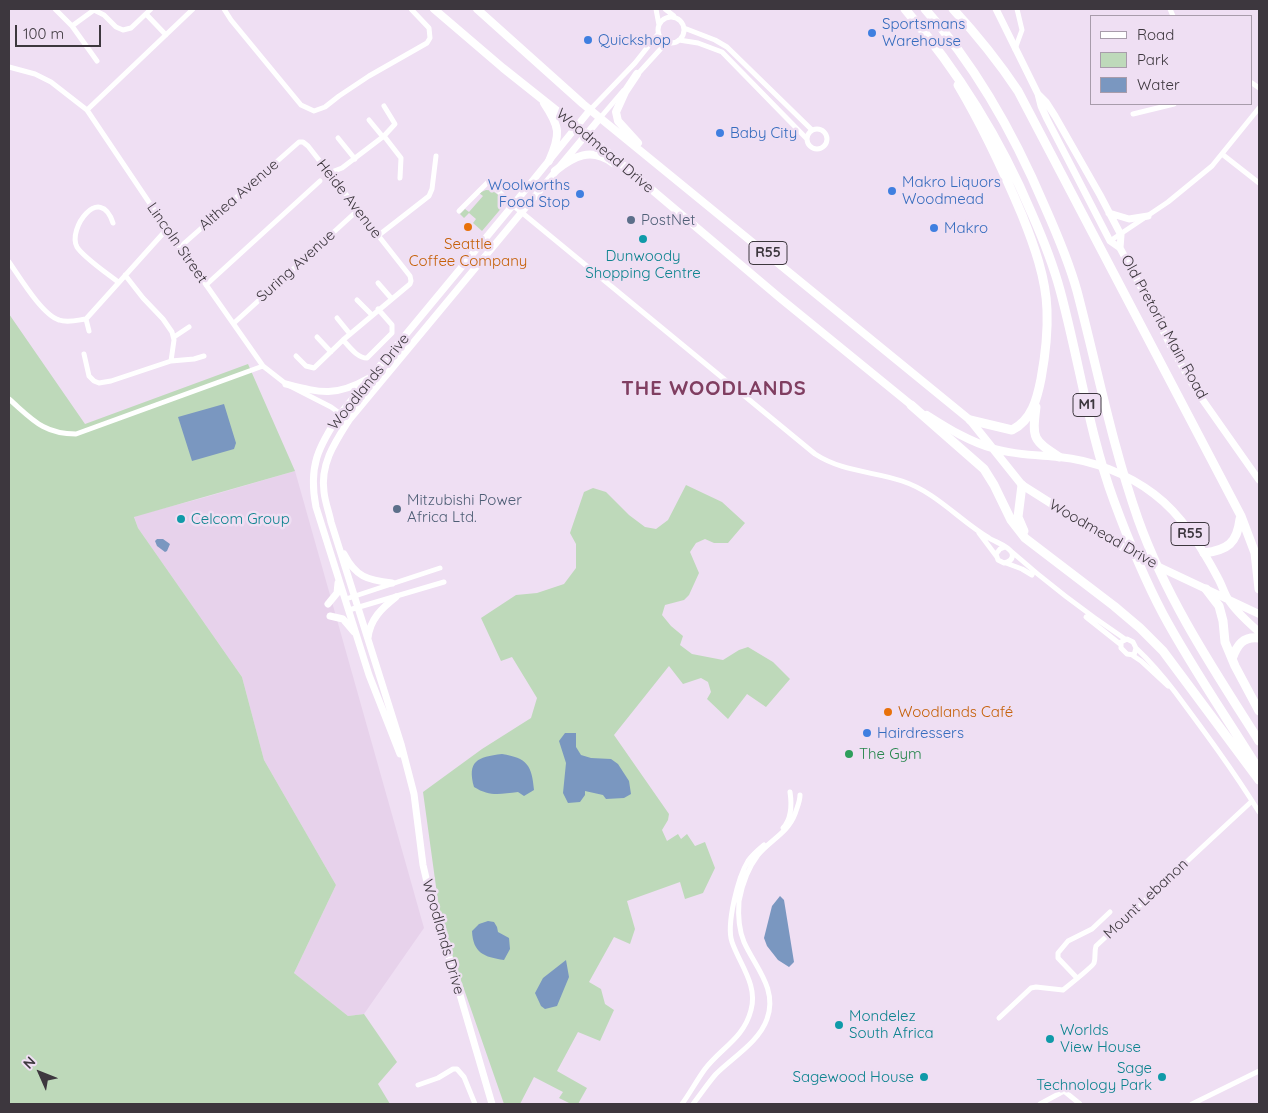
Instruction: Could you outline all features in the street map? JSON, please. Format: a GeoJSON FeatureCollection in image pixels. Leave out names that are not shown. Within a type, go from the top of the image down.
{"type":"FeatureCollection","features":[{"type":"Feature","properties":{"kind":"highway","name":"M1"},"geometry":{"type":"LineString","coordinates":[[906,9],[965,86],[985,117],[1019,182],[1044,243],[1060,289],[1107,481],[1135,555],[1179,641],[1259,770]]}},
{"type":"Feature","properties":{"kind":"highway","name":"M1"},"geometry":{"type":"LineString","coordinates":[[925,9],[978,77],[1018,147],[1033,179],[1059,240],[1076,289],[1111,432],[1139,521],[1160,573],[1185,622],[1259,741]]}},
{"type":"Feature","properties":{"kind":"highway"},"geometry":{"type":"LineString","coordinates":[[953,9],[979,36],[1000,63],[1018,91],[1241,516],[1255,553],[1259,590]]}},
{"type":"Feature","properties":{"kind":"highway"},"geometry":{"type":"LineString","coordinates":[[928,36],[980,122],[1004,171],[1034,247],[1044,288],[1047,311],[1045,356],[1036,399],[1034,426],[1036,439],[1040,444],[1059,457]]}},
{"type":"Feature","properties":{"kind":"highway"},"geometry":{"type":"LineString","coordinates":[[970,420],[1012,430],[1024,422],[1036,399]]}},
{"type":"Feature","properties":{"kind":"highway"},"geometry":{"type":"LineString","coordinates":[[910,405],[984,469],[1016,527],[1025,538],[1114,606],[1163,651],[1259,780]]}},
{"type":"Feature","properties":{"kind":"highway"},"geometry":{"type":"LineString","coordinates":[[1022,485],[1018,512],[1020,524],[1042,552]]}},
{"type":"Feature","properties":{"kind":"highway"},"geometry":{"type":"LineString","coordinates":[[1204,553],[1215,552],[1230,544],[1238,531],[1241,516]]}},
{"type":"Feature","properties":{"kind":"highway"},"geometry":{"type":"LineString","coordinates":[[1206,589],[1219,606],[1225,642],[1259,711]]}},
{"type":"Feature","properties":{"kind":"highway"},"geometry":{"type":"LineString","coordinates":[[1232,658],[1236,647],[1242,641],[1259,638]]}},
{"type":"Feature","properties":{"kind":"main road","name":"Woodmead Drive"},"geometry":{"type":"LineString","coordinates":[[434,9],[910,405],[961,437],[994,449],[1026,456],[1079,460],[1114,471],[1154,494],[1175,512],[1204,553],[1228,599],[1259,632]]}},
{"type":"Feature","properties":{"kind":"main road","name":"Woodmead Drive"},"geometry":{"type":"LineString","coordinates":[[477,9],[590,110],[970,420],[1022,485],[1101,535],[1155,565],[1259,614]]}},
{"type":"Feature","properties":{"kind":"main road","name":"Old Pretoria Main Road"},"geometry":{"type":"LineString","coordinates":[[996,9],[1038,94],[1047,119],[1110,241],[1120,248],[1184,370],[1218,423],[1259,480]]}},
{"type":"Feature","properties":{"kind":"main road"},"geometry":{"type":"LineString","coordinates":[[637,74],[618,105],[616,115],[621,125],[656,163]]}},
{"type":"Feature","properties":{"kind":"main road","name":"Old Pretoria Main Road"},"geometry":{"type":"LineString","coordinates":[[1038,94],[1046,102],[1121,235],[1120,248]]}},
{"type":"Feature","properties":{"kind":"main road"},"geometry":{"type":"LineString","coordinates":[[540,96],[555,119],[558,132],[557,140],[548,161]]}},
{"type":"Feature","properties":{"kind":"main road","name":"Woodlands Drive"},"geometry":{"type":"LineString","coordinates":[[406,768],[382,710],[316,507],[313,469],[322,443],[340,414],[514,205],[590,110]]}},
{"type":"Feature","properties":{"kind":"main road","name":"Woodlands Drive"},"geometry":{"type":"LineString","coordinates":[[492,1104],[426,882],[414,794],[401,744],[337,541],[324,492],[324,481],[329,455],[349,420],[600,118]]}},
{"type":"Feature","properties":{"kind":"main road"},"geometry":{"type":"LineString","coordinates":[[555,171],[570,160],[587,154],[595,155],[610,160],[648,187]]}},
{"type":"Feature","properties":{"kind":"main road"},"geometry":{"type":"LineString","coordinates":[[1109,213],[1129,219],[1148,216]]}},
{"type":"Feature","properties":{"kind":"main road"},"geometry":{"type":"LineString","coordinates":[[286,384],[316,392],[334,392],[350,388],[374,374]]}},
{"type":"Feature","properties":{"kind":"main road"},"geometry":{"type":"LineString","coordinates":[[337,541],[347,560],[357,573],[371,580],[392,583]]}},
{"type":"Feature","properties":{"kind":"main road"},"geometry":{"type":"LineString","coordinates":[[328,604],[337,593],[338,576]]}},
{"type":"Feature","properties":{"kind":"main road"},"geometry":{"type":"LineString","coordinates":[[368,640],[369,632],[376,616],[396,596]]}},
{"type":"Feature","properties":{"kind":"main road"},"geometry":{"type":"LineString","coordinates":[[330,616],[343,619],[358,639]]}},
{"type":"Feature","properties":{"kind":"street"},"geometry":{"type":"LineString","coordinates":[[55,9],[72,26],[97,61]]}},
{"type":"Feature","properties":{"kind":"street"},"geometry":{"type":"LineString","coordinates":[[72,26],[94,10],[104,15],[116,27],[123,30],[131,28],[151,9]]}},
{"type":"Feature","properties":{"kind":"street"},"geometry":{"type":"LineString","coordinates":[[87,110],[193,9]]}},
{"type":"Feature","properties":{"kind":"street"},"geometry":{"type":"LineString","coordinates":[[224,9],[301,105],[314,111],[326,107],[369,76],[426,43],[430,38],[430,28],[412,9]]}},
{"type":"Feature","properties":{"kind":"street"},"geometry":{"type":"LineString","coordinates":[[590,110],[635,62],[658,34],[659,25],[656,9]]}},
{"type":"Feature","properties":{"kind":"street"},"geometry":{"type":"LineString","coordinates":[[658,34],[667,42],[672,43],[682,37],[684,28],[681,20],[665,9]]}},
{"type":"Feature","properties":{"kind":"street"},"geometry":{"type":"LineString","coordinates":[[1015,49],[1022,30],[1017,9]]}},
{"type":"Feature","properties":{"kind":"street"},"geometry":{"type":"LineString","coordinates":[[146,14],[166,34]]}},
{"type":"Feature","properties":{"kind":"street"},"geometry":{"type":"LineString","coordinates":[[659,25],[664,18],[675,17]]}},
{"type":"Feature","properties":{"kind":"street"},"geometry":{"type":"LineString","coordinates":[[684,28],[715,40],[727,47],[812,130]]}},
{"type":"Feature","properties":{"kind":"street"},"geometry":{"type":"LineString","coordinates":[[679,40],[698,43],[722,52],[807,139],[808,143],[814,148],[820,148],[826,144],[827,137],[823,131],[818,129],[812,130]]}},
{"type":"Feature","properties":{"kind":"street"},"geometry":{"type":"LineString","coordinates":[[600,118],[667,42]]}},
{"type":"Feature","properties":{"kind":"street","name":"Lincoln Street"},"geometry":{"type":"LineString","coordinates":[[9,67],[36,74],[51,82],[87,110],[263,366],[286,384],[330,407],[349,420]]}},
{"type":"Feature","properties":{"kind":"street"},"geometry":{"type":"LineString","coordinates":[[1133,114],[1170,105]]}},
{"type":"Feature","properties":{"kind":"street"},"geometry":{"type":"LineString","coordinates":[[330,173],[342,168],[394,128],[395,123],[384,106]]}},
{"type":"Feature","properties":{"kind":"street"},"geometry":{"type":"LineString","coordinates":[[1110,241],[1148,216],[1212,166],[1259,108]]}},
{"type":"Feature","properties":{"kind":"street"},"geometry":{"type":"LineString","coordinates":[[369,120],[401,158],[400,178]]}},
{"type":"Feature","properties":{"kind":"street"},"geometry":{"type":"LineString","coordinates":[[807,139],[812,130]]}},
{"type":"Feature","properties":{"kind":"street"},"geometry":{"type":"LineString","coordinates":[[338,138],[354,159]]}},
{"type":"Feature","properties":{"kind":"street","name":"Heide Avenue"},"geometry":{"type":"LineString","coordinates":[[299,142],[303,142],[308,146],[410,276],[410,284],[391,298]]}},
{"type":"Feature","properties":{"kind":"street","name":"Althea Avenue"},"geometry":{"type":"LineString","coordinates":[[180,247],[299,142]]}},
{"type":"Feature","properties":{"kind":"street"},"geometry":{"type":"LineString","coordinates":[[1222,154],[1259,183]]}},
{"type":"Feature","properties":{"kind":"street"},"geometry":{"type":"LineString","coordinates":[[379,235],[429,196],[432,189],[436,156]]}},
{"type":"Feature","properties":{"kind":"street"},"geometry":{"type":"LineString","coordinates":[[206,285],[320,181]]}},
{"type":"Feature","properties":{"kind":"street"},"geometry":{"type":"LineString","coordinates":[[459,211],[489,181],[521,212],[815,454],[840,467],[903,482],[932,497],[1011,552],[1090,616],[1131,641],[1156,667],[1217,747],[1259,812]]}},
{"type":"Feature","properties":{"kind":"street"},"geometry":{"type":"LineString","coordinates":[[113,223],[105,210],[95,207],[89,209],[80,223],[75,238],[81,251],[118,282]]}},
{"type":"Feature","properties":{"kind":"street","name":"Suring Avenue"},"geometry":{"type":"LineString","coordinates":[[234,323],[358,210]]}},
{"type":"Feature","properties":{"kind":"street"},"geometry":{"type":"LineString","coordinates":[[9,262],[34,297],[56,319],[68,321],[86,319],[167,229]]}},
{"type":"Feature","properties":{"kind":"street"},"geometry":{"type":"LineString","coordinates":[[125,275],[163,319],[174,337],[171,361]]}},
{"type":"Feature","properties":{"kind":"street"},"geometry":{"type":"LineString","coordinates":[[296,356],[306,366],[312,368],[316,366],[391,298],[378,283]]}},
{"type":"Feature","properties":{"kind":"street"},"geometry":{"type":"LineString","coordinates":[[357,300],[372,315]]}},
{"type":"Feature","properties":{"kind":"street"},"geometry":{"type":"LineString","coordinates":[[343,340],[358,355],[364,359],[367,358],[392,333],[392,325],[378,309]]}},
{"type":"Feature","properties":{"kind":"street"},"geometry":{"type":"LineString","coordinates":[[336,318],[350,334]]}},
{"type":"Feature","properties":{"kind":"street"},"geometry":{"type":"LineString","coordinates":[[86,319],[89,331]]}},
{"type":"Feature","properties":{"kind":"street"},"geometry":{"type":"LineString","coordinates":[[174,337],[189,327]]}},
{"type":"Feature","properties":{"kind":"street"},"geometry":{"type":"LineString","coordinates":[[317,337],[331,352]]}},
{"type":"Feature","properties":{"kind":"street"},"geometry":{"type":"LineString","coordinates":[[84,354],[90,376],[94,381],[100,383],[171,361],[204,356]]}},
{"type":"Feature","properties":{"kind":"street"},"geometry":{"type":"LineString","coordinates":[[9,398],[46,429],[59,433],[76,434],[263,366]]}},
{"type":"Feature","properties":{"kind":"street"},"geometry":{"type":"LineString","coordinates":[[975,528],[1000,562],[1026,570],[1120,644],[1125,652],[1141,661],[1174,691]]}},
{"type":"Feature","properties":{"kind":"street"},"geometry":{"type":"LineString","coordinates":[[996,557],[998,550],[1005,548]]}},
{"type":"Feature","properties":{"kind":"street"},"geometry":{"type":"LineString","coordinates":[[1005,563],[1012,558],[1011,552]]}},
{"type":"Feature","properties":{"kind":"street"},"geometry":{"type":"LineString","coordinates":[[346,599],[440,568]]}},
{"type":"Feature","properties":{"kind":"street"},"geometry":{"type":"LineString","coordinates":[[349,610],[444,582]]}},
{"type":"Feature","properties":{"kind":"street"},"geometry":{"type":"LineString","coordinates":[[1120,644],[1125,639]]}},
{"type":"Feature","properties":{"kind":"street"},"geometry":{"type":"LineString","coordinates":[[1132,655],[1136,652],[1136,648]]}},
{"type":"Feature","properties":{"kind":"street"},"geometry":{"type":"LineString","coordinates":[[682,1104],[706,1068],[737,1038],[749,1019],[752,990],[732,940],[730,930],[734,903],[743,870],[748,860],[786,826],[791,809],[790,792]]}},
{"type":"Feature","properties":{"kind":"street"},"geometry":{"type":"LineString","coordinates":[[693,1104],[715,1075],[750,1044],[767,1021],[770,1011],[770,993],[742,938],[739,914],[740,900],[742,887],[749,868],[758,856],[790,824],[800,795]]}},
{"type":"Feature","properties":{"kind":"street","name":"Mount Lebanon"},"geometry":{"type":"LineString","coordinates":[[999,1018],[1033,987],[1061,991],[1094,965],[1095,949],[1098,943],[1252,801]]}},
{"type":"Feature","properties":{"kind":"street"},"geometry":{"type":"LineString","coordinates":[[1077,978],[1058,958],[1058,953],[1072,939],[1092,929],[1110,912]]}},
{"type":"Feature","properties":{"kind":"street"},"geometry":{"type":"LineString","coordinates":[[418,1085],[438,1078],[453,1068],[457,1069],[464,1077],[475,1104]]}},
{"type":"Feature","properties":{"kind":"street"},"geometry":{"type":"LineString","coordinates":[[1192,1104],[1259,1071]]}},
{"type":"Feature","properties":{"kind":"street"},"geometry":{"type":"LineString","coordinates":[[1040,1104],[1064,1091],[1080,1104]]}},
{"type":"Feature","properties":{"kind":"shaded area"},"geometry":{"type":"Polygon","coordinates":[[[295,471],[424,928],[364,1014],[348,1016],[294,973],[336,885],[264,760],[242,677],[138,528],[134,516],[295,471]]]}},
{"type":"Feature","properties":{"kind":"green space"},"geometry":{"type":"Polygon","coordinates":[[[486,190],[498,194],[504,205],[482,231],[473,223],[476,219],[469,213],[464,218],[460,214],[465,209],[469,212],[483,196],[479,193],[486,190]]]}},
{"type":"Feature","properties":{"kind":"green space"},"geometry":{"type":"Polygon","coordinates":[[[9,314],[85,424],[248,364],[295,471],[134,517],[138,528],[242,677],[264,760],[336,885],[294,973],[348,1016],[364,1014],[397,1062],[378,1084],[390,1104],[9,1104],[9,314]]]}},
{"type":"Feature","properties":{"kind":"green space"},"geometry":{"type":"Polygon","coordinates":[[[686,485],[722,502],[745,523],[728,543],[714,543],[705,539],[696,543],[690,552],[699,573],[689,595],[684,600],[665,605],[662,615],[683,636],[680,645],[692,654],[723,660],[748,647],[773,662],[790,679],[766,707],[747,694],[728,719],[707,699],[711,692],[708,682],[701,678],[683,684],[669,666],[614,735],[669,814],[662,830],[667,841],[678,834],[681,839],[687,834],[695,846],[705,842],[715,868],[703,893],[685,899],[680,882],[627,901],[635,929],[630,944],[614,937],[589,982],[601,989],[605,1004],[614,1010],[600,1041],[578,1032],[557,1071],[587,1088],[578,1104],[571,1104],[559,1098],[563,1092],[534,1077],[520,1104],[504,1104],[441,923],[423,792],[482,749],[531,718],[537,698],[512,657],[501,661],[481,618],[516,595],[537,593],[564,584],[576,568],[576,544],[570,533],[584,492],[593,488],[606,492],[629,515],[645,527],[656,529],[668,520],[686,485]]]}},
{"type":"Feature","properties":{"kind":"water"},"geometry":{"type":"Polygon","coordinates":[[[224,404],[236,443],[234,449],[192,461],[178,417],[224,404]]]}},
{"type":"Feature","properties":{"kind":"water"},"geometry":{"type":"Polygon","coordinates":[[[163,539],[170,544],[167,551],[165,552],[157,546],[155,541],[163,539]]]}},
{"type":"Feature","properties":{"kind":"water"},"geometry":{"type":"Polygon","coordinates":[[[565,733],[576,733],[576,747],[581,755],[591,758],[611,759],[618,764],[629,781],[631,794],[624,798],[606,799],[603,795],[585,791],[585,795],[580,802],[568,803],[563,793],[566,763],[559,741],[565,733]]]}},
{"type":"Feature","properties":{"kind":"water"},"geometry":{"type":"Polygon","coordinates":[[[502,754],[517,758],[527,764],[532,774],[534,790],[524,796],[518,792],[490,794],[474,787],[472,771],[476,762],[486,757],[502,754]]]}},
{"type":"Feature","properties":{"kind":"water"},"geometry":{"type":"Polygon","coordinates":[[[780,896],[784,900],[794,962],[789,967],[778,960],[767,946],[764,938],[772,906],[780,896]]]}},
{"type":"Feature","properties":{"kind":"water"},"geometry":{"type":"Polygon","coordinates":[[[488,921],[494,922],[498,932],[509,938],[510,949],[504,960],[485,955],[477,949],[472,931],[479,924],[488,921]]]}},
{"type":"Feature","properties":{"kind":"water"},"geometry":{"type":"Polygon","coordinates":[[[566,960],[569,977],[557,1006],[545,1009],[541,1006],[535,993],[543,978],[566,960]]]}},
{"type":"Feature","properties":{"kind":"place","name":"Sportsmans Warehouse"},"geometry":{"type":"Point","coordinates":[872,33]}},
{"type":"Feature","properties":{"kind":"place","name":"Quickshop"},"geometry":{"type":"Point","coordinates":[588,40]}},
{"type":"Feature","properties":{"kind":"place","name":"Baby City"},"geometry":{"type":"Point","coordinates":[720,133]}},
{"type":"Feature","properties":{"kind":"place","name":"Makro Liquors Woodmead"},"geometry":{"type":"Point","coordinates":[892,191]}},
{"type":"Feature","properties":{"kind":"place","name":"Woolworths Food Stop"},"geometry":{"type":"Point","coordinates":[580,194]}},
{"type":"Feature","properties":{"kind":"place","name":"PostNet"},"geometry":{"type":"Point","coordinates":[631,220]}},
{"type":"Feature","properties":{"kind":"place","name":"Seattle Coffee Company"},"geometry":{"type":"Point","coordinates":[468,227]}},
{"type":"Feature","properties":{"kind":"place","name":"Makro"},"geometry":{"type":"Point","coordinates":[934,228]}},
{"type":"Feature","properties":{"kind":"place","name":"Dunwoody Shopping Centre"},"geometry":{"type":"Point","coordinates":[643,239]}},
{"type":"Feature","properties":{"kind":"place","name":"Mitzubishi Power Africa Ltd."},"geometry":{"type":"Point","coordinates":[397,509]}},
{"type":"Feature","properties":{"kind":"place","name":"Celcom Group"},"geometry":{"type":"Point","coordinates":[181,519]}},
{"type":"Feature","properties":{"kind":"place","name":"Woodlands Café"},"geometry":{"type":"Point","coordinates":[888,712]}},
{"type":"Feature","properties":{"kind":"place","name":"Hairdressers"},"geometry":{"type":"Point","coordinates":[867,733]}},
{"type":"Feature","properties":{"kind":"place","name":"The Gym"},"geometry":{"type":"Point","coordinates":[849,754]}},
{"type":"Feature","properties":{"kind":"place","name":"Mondelez South Africa"},"geometry":{"type":"Point","coordinates":[839,1025]}},
{"type":"Feature","properties":{"kind":"place","name":"Worlds View House"},"geometry":{"type":"Point","coordinates":[1050,1039]}},
{"type":"Feature","properties":{"kind":"place","name":"Sagewood House"},"geometry":{"type":"Point","coordinates":[924,1077]}},
{"type":"Feature","properties":{"kind":"place","name":"Sage Technology Park"},"geometry":{"type":"Point","coordinates":[1162,1077]}},
{"type":"Feature","properties":{"kind":"district","name":"THE WOODLANDS"},"geometry":{"type":"Point","coordinates":[714,389]}}]}
